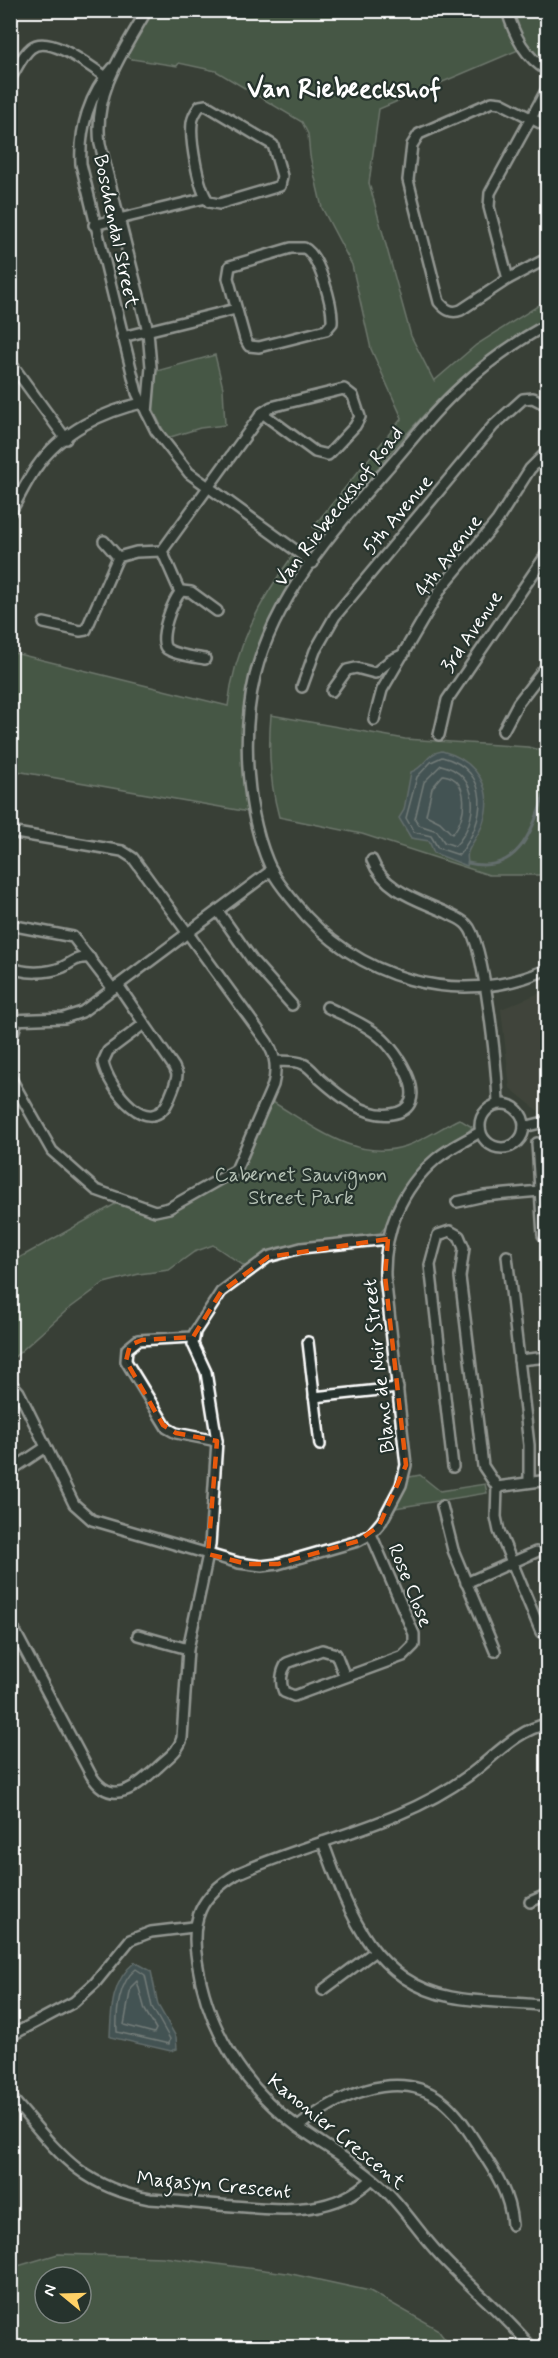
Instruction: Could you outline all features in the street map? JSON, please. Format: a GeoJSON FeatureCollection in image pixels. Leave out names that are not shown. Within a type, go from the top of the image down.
{"type":"FeatureCollection","features":[{"type":"Feature","properties":{"kind":"street","name":"Boschendal Street"},"geometry":{"type":"LineString","coordinates":[[147,10],[88,109],[81,139],[82,176],[122,337],[147,413],[178,461],[208,488],[313,563]]}},
{"type":"Feature","properties":{"kind":"street"},"geometry":{"type":"LineString","coordinates":[[507,10],[520,44],[534,61],[548,71]]}},
{"type":"Feature","properties":{"kind":"street"},"geometry":{"type":"LineString","coordinates":[[10,80],[29,49],[42,43],[55,46],[107,78]]}},
{"type":"Feature","properties":{"kind":"street","name":"Boschendal Street"},"geometry":{"type":"LineString","coordinates":[[107,78],[101,101],[99,133],[148,331],[151,367],[143,403]]}},
{"type":"Feature","properties":{"kind":"street"},"geometry":{"type":"LineString","coordinates":[[508,279],[488,199],[548,87]]}},
{"type":"Feature","properties":{"kind":"street"},"geometry":{"type":"LineString","coordinates":[[548,127],[501,103],[492,102],[425,130],[412,145],[407,172],[440,302],[444,308],[453,312],[461,310],[508,279],[548,258]]}},
{"type":"Feature","properties":{"kind":"street"},"geometry":{"type":"LineString","coordinates":[[206,105],[271,142],[275,147],[282,179],[276,188],[219,204],[209,202],[206,198],[192,146],[195,113],[200,106],[206,105]]}},
{"type":"Feature","properties":{"kind":"street"},"geometry":{"type":"LineString","coordinates":[[94,225],[206,198]]}},
{"type":"Feature","properties":{"kind":"street"},"geometry":{"type":"LineString","coordinates":[[304,248],[316,258],[332,323],[326,330],[253,347],[246,343],[236,309],[228,278],[233,263],[304,248]]}},
{"type":"Feature","properties":{"kind":"street","name":"Boschendal Street"},"geometry":{"type":"LineString","coordinates":[[122,337],[236,309]]}},
{"type":"Feature","properties":{"kind":"street","name":"Van Riebeeckshof Road"},"geometry":{"type":"LineString","coordinates":[[548,324],[495,358],[444,403],[357,504],[313,563],[283,607],[267,640],[255,676],[249,715],[248,752],[255,815],[272,870],[311,923],[333,944],[365,964],[415,982],[449,987],[485,986],[532,976],[548,969]]}},
{"type":"Feature","properties":{"kind":"street"},"geometry":{"type":"LineString","coordinates":[[10,362],[66,439]]}},
{"type":"Feature","properties":{"kind":"street"},"geometry":{"type":"LineString","coordinates":[[162,551],[262,413],[271,407],[341,389],[352,394],[360,412],[355,426],[334,451],[324,455],[315,453],[262,413]]}},
{"type":"Feature","properties":{"kind":"street","name":"5th Avenue"},"geometry":{"type":"LineString","coordinates":[[302,687],[315,651],[335,616],[493,426],[523,399],[532,398],[548,406]]}},
{"type":"Feature","properties":{"kind":"street"},"geometry":{"type":"LineString","coordinates":[[10,513],[37,466],[66,439],[98,416],[143,403]]}},
{"type":"Feature","properties":{"kind":"street","name":"4th Avenue"},"geometry":{"type":"LineString","coordinates":[[374,720],[382,690],[442,587],[497,520],[530,469],[548,451]]}},
{"type":"Feature","properties":{"kind":"street"},"geometry":{"type":"LineString","coordinates":[[104,541],[118,557]]}},
{"type":"Feature","properties":{"kind":"street"},"geometry":{"type":"LineString","coordinates":[[118,557],[136,552],[162,551]]}},
{"type":"Feature","properties":{"kind":"street"},"geometry":{"type":"LineString","coordinates":[[162,551],[180,592],[162,636],[164,644],[170,650],[205,659]]}},
{"type":"Feature","properties":{"kind":"street","name":"3rd Avenue"},"geometry":{"type":"LineString","coordinates":[[439,735],[447,700],[548,552]]}},
{"type":"Feature","properties":{"kind":"street"},"geometry":{"type":"LineString","coordinates":[[44,623],[80,631],[86,630],[118,557]]}},
{"type":"Feature","properties":{"kind":"street"},"geometry":{"type":"LineString","coordinates":[[180,592],[191,592],[217,611]]}},
{"type":"Feature","properties":{"kind":"street"},"geometry":{"type":"LineString","coordinates":[[332,691],[347,670],[356,668],[375,673],[391,660],[404,654]]}},
{"type":"Feature","properties":{"kind":"street"},"geometry":{"type":"LineString","coordinates":[[502,731],[518,703],[548,664]]}},
{"type":"Feature","properties":{"kind":"street"},"geometry":{"type":"LineString","coordinates":[[10,832],[126,853],[135,861],[267,1042],[275,1061],[273,1084],[239,1167],[169,1209],[155,1211],[96,1190],[52,1151],[10,1077]]}},
{"type":"Feature","properties":{"kind":"street"},"geometry":{"type":"LineString","coordinates":[[372,860],[382,880],[468,925],[472,931],[485,986],[498,1103]]}},
{"type":"Feature","properties":{"kind":"street"},"geometry":{"type":"LineString","coordinates":[[10,1043],[14,1021],[70,1017],[115,987],[272,870]]}},
{"type":"Feature","properties":{"kind":"street"},"geometry":{"type":"LineString","coordinates":[[218,911],[253,961],[292,1005]]}},
{"type":"Feature","properties":{"kind":"street"},"geometry":{"type":"LineString","coordinates":[[10,926],[73,937],[144,1024],[177,1074],[168,1103],[162,1110],[151,1115],[137,1112],[122,1098],[103,1062],[108,1051],[144,1024]]}},
{"type":"Feature","properties":{"kind":"street"},"geometry":{"type":"LineString","coordinates":[[10,966],[24,972],[54,970],[76,958],[90,958]]}},
{"type":"Feature","properties":{"kind":"street"},"geometry":{"type":"LineString","coordinates":[[275,1061],[302,1064],[336,1093],[376,1114],[401,1112],[409,1105],[412,1087],[389,1045],[372,1030],[327,1007]]}},
{"type":"Feature","properties":{"kind":"street"},"geometry":{"type":"LineString","coordinates":[[498,1103],[517,1109],[524,1127],[517,1142],[507,1148],[490,1145],[480,1132],[480,1121],[484,1111],[498,1103]]}},
{"type":"Feature","properties":{"kind":"street"},"geometry":{"type":"LineString","coordinates":[[524,1127],[548,1121]]}},
{"type":"Feature","properties":{"kind":"street","name":"Blanc de Noir Street"},"geometry":{"type":"LineString","coordinates":[[370,1534],[382,1521],[406,1472],[385,1276],[388,1239],[399,1206],[419,1176],[447,1151],[480,1132]]}},
{"type":"Feature","properties":{"kind":"street"},"geometry":{"type":"LineString","coordinates":[[537,1143],[543,1235],[548,1241]]}},
{"type":"Feature","properties":{"kind":"street"},"geometry":{"type":"LineString","coordinates":[[457,1202],[484,1196],[540,1191]]}},
{"type":"Feature","properties":{"kind":"street"},"geometry":{"type":"LineString","coordinates":[[453,1467],[430,1265],[436,1237],[443,1231],[450,1230],[459,1236],[463,1244],[460,1277],[483,1466],[497,1487],[497,1525],[541,1632]]}},
{"type":"Feature","properties":{"kind":"street"},"geometry":{"type":"LineString","coordinates":[[10,1622],[91,1775],[102,1787],[112,1791],[134,1788],[181,1743],[188,1649],[208,1554],[217,1441],[206,1372],[193,1344],[198,1324],[221,1292],[268,1257],[302,1248],[388,1239]]}},
{"type":"Feature","properties":{"kind":"street"},"geometry":{"type":"LineString","coordinates":[[507,1256],[528,1445],[529,1481]]}},
{"type":"Feature","properties":{"kind":"street"},"geometry":{"type":"LineString","coordinates":[[193,1337],[138,1340],[127,1349],[126,1361],[167,1428],[176,1433],[217,1441]]}},
{"type":"Feature","properties":{"kind":"street"},"geometry":{"type":"LineString","coordinates":[[308,1342],[320,1445]]}},
{"type":"Feature","properties":{"kind":"street"},"geometry":{"type":"LineString","coordinates":[[519,1360],[548,1357]]}},
{"type":"Feature","properties":{"kind":"street"},"geometry":{"type":"LineString","coordinates":[[10,1382],[19,1392],[74,1504],[87,1517],[247,1564],[270,1565],[358,1541],[370,1534]]}},
{"type":"Feature","properties":{"kind":"street"},"geometry":{"type":"LineString","coordinates":[[314,1397],[398,1388]]}},
{"type":"Feature","properties":{"kind":"street"},"geometry":{"type":"LineString","coordinates":[[10,1471],[46,1448]]}},
{"type":"Feature","properties":{"kind":"street"},"geometry":{"type":"LineString","coordinates":[[497,1487],[548,1480]]}},
{"type":"Feature","properties":{"kind":"street"},"geometry":{"type":"LineString","coordinates":[[442,1506],[453,1550],[495,1651]]}},
{"type":"Feature","properties":{"kind":"street","name":"Rose Close"},"geometry":{"type":"LineString","coordinates":[[345,1677],[336,1654],[322,1650],[287,1663],[282,1672],[281,1686],[284,1692],[294,1696],[404,1656],[414,1646],[414,1634],[370,1534]]}},
{"type":"Feature","properties":{"kind":"street"},"geometry":{"type":"LineString","coordinates":[[466,1583],[536,1552]]}},
{"type":"Feature","properties":{"kind":"street"},"geometry":{"type":"LineString","coordinates":[[138,1635],[188,1649]]}},
{"type":"Feature","properties":{"kind":"street"},"geometry":{"type":"LineString","coordinates":[[10,2036],[74,2002],[90,1988],[130,1940],[152,1932],[193,1927],[205,1902],[221,1884],[252,1868],[323,1842],[382,1824],[434,1798],[467,1777],[528,1730],[548,1724]]}},
{"type":"Feature","properties":{"kind":"street"},"geometry":{"type":"LineString","coordinates":[[323,1842],[345,1900],[374,1952],[398,1974],[435,1993],[453,1997],[548,2006]]}},
{"type":"Feature","properties":{"kind":"street"},"geometry":{"type":"LineString","coordinates":[[530,1902],[548,1894]]}},
{"type":"Feature","properties":{"kind":"street","name":"Kanonier Crescent"},"geometry":{"type":"LineString","coordinates":[[193,1927],[198,1972],[215,2028],[234,2061],[252,2084],[272,2106],[298,2127],[372,2178],[398,2204],[437,2253],[501,2312],[532,2348]]}},
{"type":"Feature","properties":{"kind":"street"},"geometry":{"type":"LineString","coordinates":[[323,1990],[374,1952]]}},
{"type":"Feature","properties":{"kind":"street"},"geometry":{"type":"LineString","coordinates":[[298,2127],[328,2106],[370,2090],[401,2085],[430,2092],[454,2112],[493,2168],[511,2207],[512,2225]]}},
{"type":"Feature","properties":{"kind":"street","name":"Magasyn Crescent"},"geometry":{"type":"LineString","coordinates":[[10,2096],[79,2172],[126,2195],[150,2199],[296,2210],[326,2206],[345,2198],[372,2178]]}},
{"type":"Feature","properties":{"kind":"highlighted area"},"geometry":{"type":"Polygon","coordinates":[[[388,1239],[385,1276],[406,1465],[379,1526],[358,1541],[278,1564],[247,1564],[208,1554],[217,1441],[176,1433],[163,1425],[126,1361],[130,1345],[142,1340],[193,1337],[221,1292],[268,1257],[388,1239]]]}},
{"type":"Feature","properties":{"kind":"shaded area"},"geometry":{"type":"Polygon","coordinates":[[[547,990],[548,1114],[542,1114],[510,1088],[501,1009],[547,990]]]}},
{"type":"Feature","properties":{"kind":"green space"},"geometry":{"type":"Polygon","coordinates":[[[153,10],[502,11],[518,50],[379,109],[369,183],[411,336],[434,381],[476,345],[547,300],[547,318],[493,352],[424,414],[382,463],[325,537],[313,527],[402,418],[371,349],[352,265],[322,208],[310,156],[308,134],[302,122],[216,71],[179,63],[177,66],[132,59],[126,56],[153,10]]]}},
{"type":"Feature","properties":{"kind":"green space"},"geometry":{"type":"Polygon","coordinates":[[[514,11],[547,11],[547,66],[524,42],[517,27],[514,11]]]}},
{"type":"Feature","properties":{"kind":"green space"},"geometry":{"type":"Polygon","coordinates":[[[215,355],[223,388],[225,425],[200,428],[167,438],[152,407],[153,372],[215,355]]]}},
{"type":"Feature","properties":{"kind":"green space"},"geometry":{"type":"Polygon","coordinates":[[[293,555],[298,562],[298,574],[277,606],[261,639],[246,693],[242,744],[249,812],[11,770],[10,652],[228,706],[236,665],[250,626],[293,555]]]}},
{"type":"Feature","properties":{"kind":"green space"},"geometry":{"type":"Polygon","coordinates":[[[271,715],[405,739],[528,747],[547,752],[547,875],[489,875],[362,834],[279,817],[270,766],[271,715]]]}},
{"type":"Feature","properties":{"kind":"green space","name":"Cabernet Sauvignon Street Park"},"geometry":{"type":"Polygon","coordinates":[[[271,1101],[335,1139],[370,1150],[388,1150],[406,1146],[459,1119],[472,1127],[412,1177],[380,1233],[278,1247],[246,1267],[213,1245],[194,1252],[169,1270],[139,1274],[104,1283],[66,1311],[11,1360],[10,1263],[117,1203],[152,1215],[165,1215],[232,1179],[246,1164],[271,1101]]]}},
{"type":"Feature","properties":{"kind":"green space"},"geometry":{"type":"Polygon","coordinates":[[[420,1475],[440,1491],[485,1484],[487,1493],[395,1508],[410,1477],[420,1475]]]}},
{"type":"Feature","properties":{"kind":"green space"},"geometry":{"type":"Polygon","coordinates":[[[58,2254],[163,2257],[287,2273],[370,2291],[437,2329],[451,2347],[11,2347],[11,2268],[58,2254]]]}},
{"type":"Feature","properties":{"kind":"water"},"geometry":{"type":"Polygon","coordinates":[[[442,751],[464,761],[480,777],[484,787],[486,810],[482,827],[468,852],[467,866],[434,853],[429,841],[411,838],[399,818],[404,810],[411,772],[432,755],[442,751]]]}},
{"type":"Feature","properties":{"kind":"water"},"geometry":{"type":"Polygon","coordinates":[[[135,1962],[151,1971],[158,2005],[176,2037],[177,2049],[171,2051],[110,2037],[112,2006],[117,1986],[127,1969],[135,1962]]]}},
{"type":"Feature","properties":{"kind":"waterway"},"geometry":{"type":"LineString","coordinates":[[468,863],[485,865],[500,862],[511,856],[528,835],[545,793],[548,793]]}},
{"type":"Feature","properties":{"kind":"district","name":"Van Riebeeckshof"},"geometry":{"type":"Point","coordinates":[344,88]}}]}
